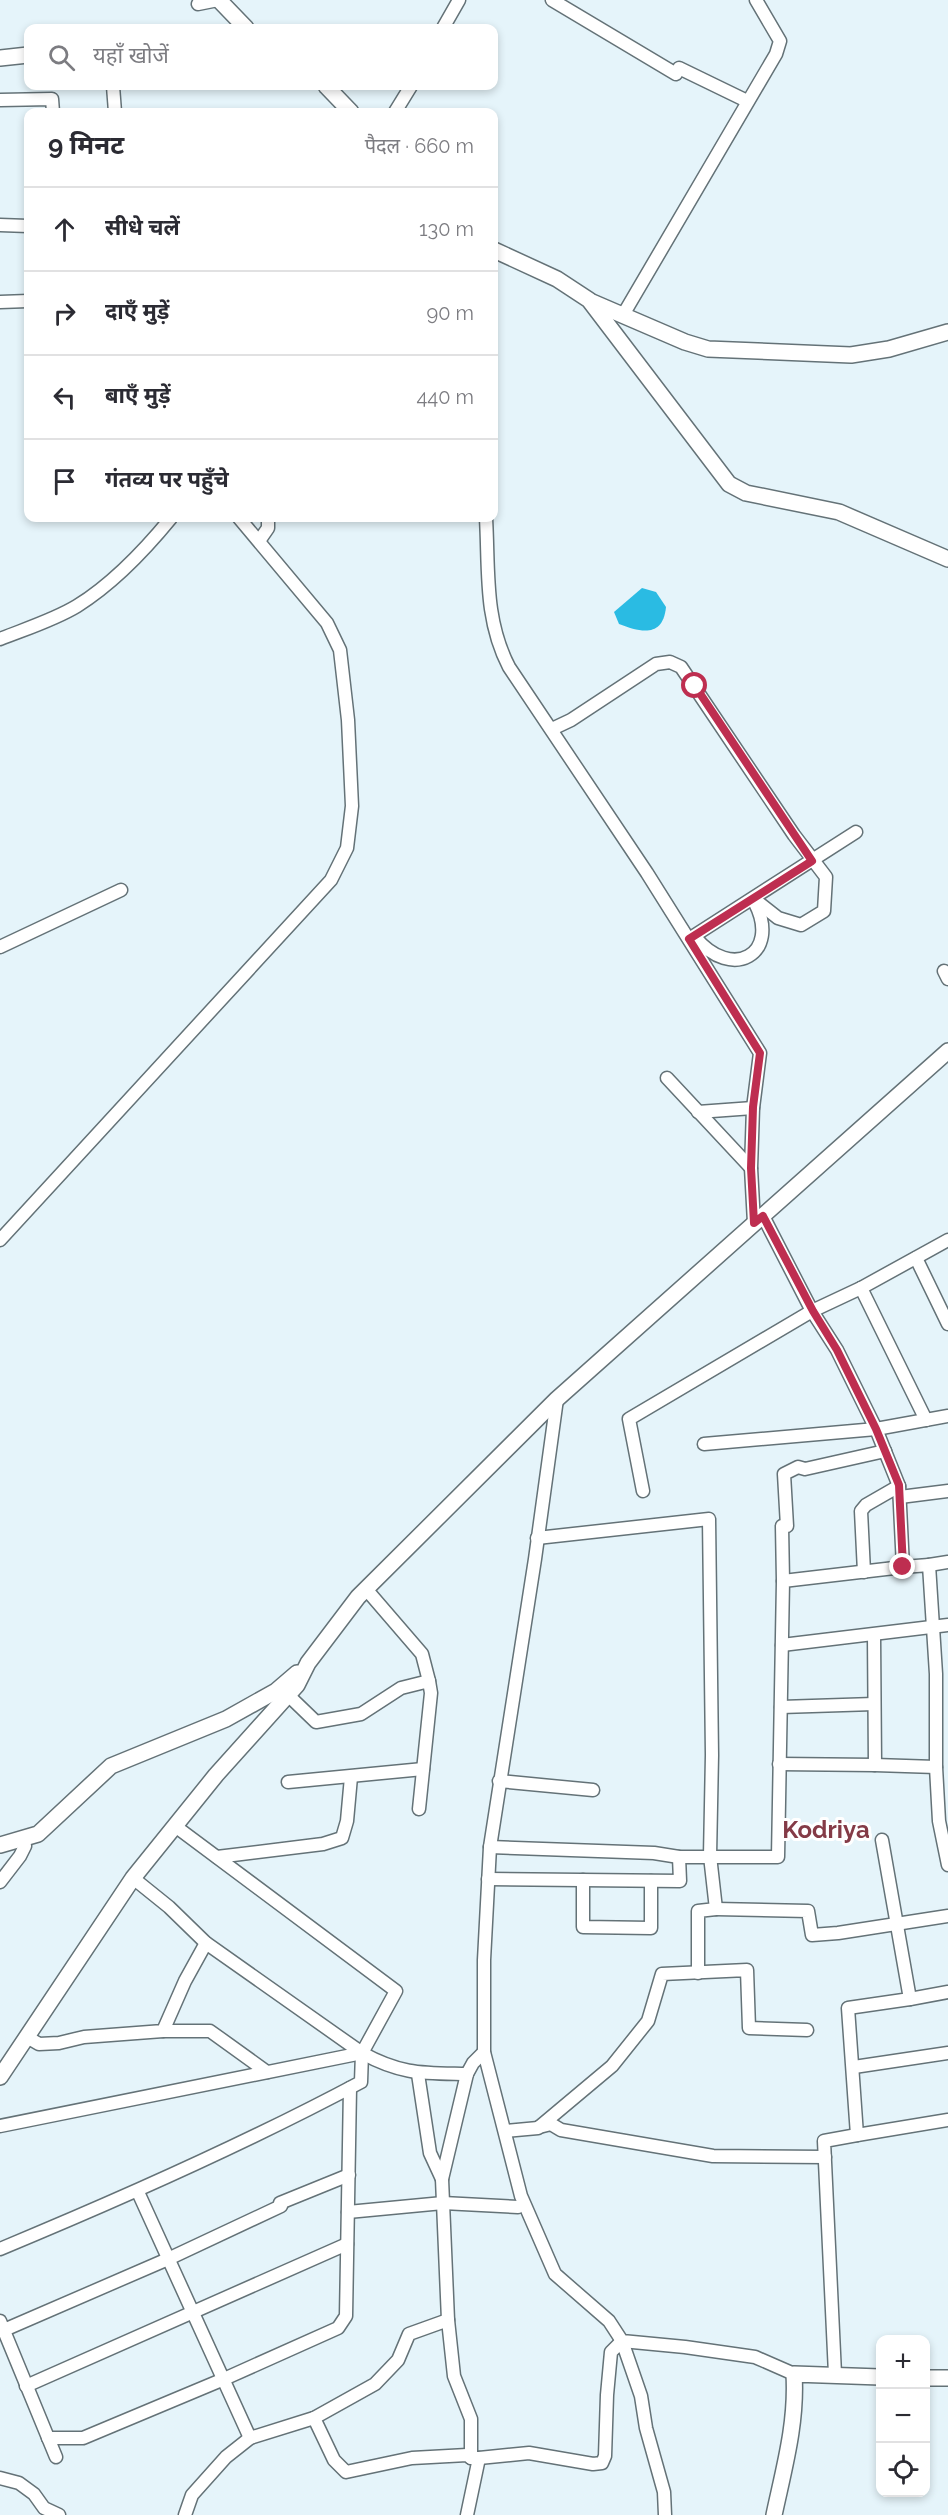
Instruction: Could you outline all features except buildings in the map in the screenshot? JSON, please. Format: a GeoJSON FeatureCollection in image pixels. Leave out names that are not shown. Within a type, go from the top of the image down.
{"type":"FeatureCollection","features":[{"type":"Feature","properties":{"kind":"street"},"geometry":{"type":"LineString","coordinates":[[198,4],[219,0],[242,24]]}},
{"type":"Feature","properties":{"kind":"street"},"geometry":{"type":"LineString","coordinates":[[445,24],[459,0]]}},
{"type":"Feature","properties":{"kind":"street"},"geometry":{"type":"LineString","coordinates":[[552,0],[678,71],[747,101]]}},
{"type":"Feature","properties":{"kind":"street"},"geometry":{"type":"LineString","coordinates":[[623,315],[767,70],[780,41],[755,1]]}},
{"type":"Feature","properties":{"kind":"street"},"geometry":{"type":"LineString","coordinates":[[0,58],[24,55]]}},
{"type":"Feature","properties":{"kind":"street"},"geometry":{"type":"LineString","coordinates":[[113,90],[115,108]]}},
{"type":"Feature","properties":{"kind":"street"},"geometry":{"type":"LineString","coordinates":[[330,90],[347,108]]}},
{"type":"Feature","properties":{"kind":"street"},"geometry":{"type":"LineString","coordinates":[[397,108],[409,90]]}},
{"type":"Feature","properties":{"kind":"street"},"geometry":{"type":"LineString","coordinates":[[0,100],[52,99],[53,108]]}},
{"type":"Feature","properties":{"kind":"street"},"geometry":{"type":"LineString","coordinates":[[0,225],[24,226]]}},
{"type":"Feature","properties":{"kind":"street"},"geometry":{"type":"LineString","coordinates":[[498,251],[557,279],[589,300],[685,342],[708,349],[778,354],[850,355],[889,350],[948,332]]}},
{"type":"Feature","properties":{"kind":"street"},"geometry":{"type":"LineString","coordinates":[[589,300],[729,484],[746,493],[839,512],[948,559]]}},
{"type":"Feature","properties":{"kind":"street"},"geometry":{"type":"LineString","coordinates":[[0,302],[24,301]]}},
{"type":"Feature","properties":{"kind":"street"},"geometry":{"type":"LineString","coordinates":[[0,639],[76,606],[110,582],[131,563],[167,522]]}},
{"type":"Feature","properties":{"kind":"street"},"geometry":{"type":"LineString","coordinates":[[0,1240],[331,880],[347,848],[352,806],[351,774],[340,650],[327,623],[242,522]]}},
{"type":"Feature","properties":{"kind":"street"},"geometry":{"type":"LineString","coordinates":[[259,541],[268,528],[268,522]]}},
{"type":"Feature","properties":{"kind":"street"},"geometry":{"type":"LineString","coordinates":[[486,522],[490,616],[494,633],[509,667],[692,938],[760,1053],[753,1107],[751,1168],[758,1220],[837,1350],[876,1429],[899,1491],[903,1567]]}},
{"type":"Feature","properties":{"kind":"street"},"geometry":{"type":"LineString","coordinates":[[552,729],[571,720],[656,664],[676,663],[695,686],[812,861],[821,867],[826,877],[824,911],[801,925],[778,918],[753,899]]}},
{"type":"Feature","properties":{"kind":"street"},"geometry":{"type":"LineString","coordinates":[[692,938],[856,832]]}},
{"type":"Feature","properties":{"kind":"street"},"geometry":{"type":"LineString","coordinates":[[0,947],[121,890]]}},
{"type":"Feature","properties":{"kind":"street"},"geometry":{"type":"LineString","coordinates":[[692,938],[712,955],[723,960],[749,957],[757,948],[762,936],[763,920],[753,899]]}},
{"type":"Feature","properties":{"kind":"street"},"geometry":{"type":"LineString","coordinates":[[0,1845],[38,1834],[111,1766],[226,1719],[276,1691],[308,1663],[366,1588],[557,1399],[948,1051]]}},
{"type":"Feature","properties":{"kind":"street"},"geometry":{"type":"LineString","coordinates":[[667,1078],[751,1168]]}},
{"type":"Feature","properties":{"kind":"street"},"geometry":{"type":"LineString","coordinates":[[698,1112],[753,1107]]}},
{"type":"Feature","properties":{"kind":"street"},"geometry":{"type":"LineString","coordinates":[[643,1491],[628,1419],[813,1311],[861,1288],[947,1241]]}},
{"type":"Feature","properties":{"kind":"street"},"geometry":{"type":"LineString","coordinates":[[916,1258],[948,1324]]}},
{"type":"Feature","properties":{"kind":"street"},"geometry":{"type":"LineString","coordinates":[[861,1288],[926,1420]]}},
{"type":"Feature","properties":{"kind":"street"},"geometry":{"type":"LineString","coordinates":[[557,1399],[490,1847],[484,1960],[484,2052],[522,2196],[555,2274],[609,2321],[622,2341],[641,2396],[646,2428],[664,2492],[665,2515]]}},
{"type":"Feature","properties":{"kind":"street"},"geometry":{"type":"LineString","coordinates":[[704,1444],[876,1429],[948,1416]]}},
{"type":"Feature","properties":{"kind":"street"},"geometry":{"type":"LineString","coordinates":[[490,1847],[654,1853],[678,1857],[778,1857],[785,1526],[784,1474],[798,1467],[805,1469],[885,1451]]}},
{"type":"Feature","properties":{"kind":"street"},"geometry":{"type":"LineString","coordinates":[[864,1572],[861,1511],[866,1505],[899,1491],[948,1491]]}},
{"type":"Feature","properties":{"kind":"street"},"geometry":{"type":"LineString","coordinates":[[537,1538],[709,1519],[712,1755],[710,1856],[716,1909]]}},
{"type":"Feature","properties":{"kind":"street"},"geometry":{"type":"LineString","coordinates":[[783,1581],[948,1562]]}},
{"type":"Feature","properties":{"kind":"street"},"geometry":{"type":"LineString","coordinates":[[929,1565],[934,1627],[942,1673],[936,1767],[939,1821],[948,1865]]}},
{"type":"Feature","properties":{"kind":"street"},"geometry":{"type":"LineString","coordinates":[[366,1588],[423,1654],[431,1693],[419,1809]]}},
{"type":"Feature","properties":{"kind":"street"},"geometry":{"type":"LineString","coordinates":[[782,1644],[874,1636],[948,1625]]}},
{"type":"Feature","properties":{"kind":"street"},"geometry":{"type":"LineString","coordinates":[[874,1636],[875,1765]]}},
{"type":"Feature","properties":{"kind":"street"},"geometry":{"type":"LineString","coordinates":[[0,2077],[134,1878],[216,1775],[297,1685],[308,1663]]}},
{"type":"Feature","properties":{"kind":"street"},"geometry":{"type":"LineString","coordinates":[[288,1695],[316,1722],[361,1714],[401,1688],[429,1681]]}},
{"type":"Feature","properties":{"kind":"street"},"geometry":{"type":"LineString","coordinates":[[781,1707],[874,1704]]}},
{"type":"Feature","properties":{"kind":"street"},"geometry":{"type":"LineString","coordinates":[[780,1764],[936,1767]]}},
{"type":"Feature","properties":{"kind":"street"},"geometry":{"type":"LineString","coordinates":[[288,1782],[423,1769]]}},
{"type":"Feature","properties":{"kind":"street"},"geometry":{"type":"LineString","coordinates":[[217,1857],[323,1844],[342,1838],[347,1821],[351,1777]]}},
{"type":"Feature","properties":{"kind":"street"},"geometry":{"type":"LineString","coordinates":[[499,1781],[592,1790]]}},
{"type":"Feature","properties":{"kind":"street"},"geometry":{"type":"LineString","coordinates":[[0,2249],[138,2192],[231,2150],[361,2082],[362,2053],[396,1991],[176,1826]]}},
{"type":"Feature","properties":{"kind":"street"},"geometry":{"type":"LineString","coordinates":[[882,1840],[910,1999]]}},
{"type":"Feature","properties":{"kind":"street"},"geometry":{"type":"LineString","coordinates":[[0,1882],[25,1846]]}},
{"type":"Feature","properties":{"kind":"street"},"geometry":{"type":"LineString","coordinates":[[488,1879],[680,1881],[678,1857]]}},
{"type":"Feature","properties":{"kind":"street"},"geometry":{"type":"LineString","coordinates":[[134,1878],[207,1943],[362,2053],[382,2064],[418,2074],[467,2074]]}},
{"type":"Feature","properties":{"kind":"street"},"geometry":{"type":"LineString","coordinates":[[583,1880],[583,1927],[651,1928],[651,1881]]}},
{"type":"Feature","properties":{"kind":"street"},"geometry":{"type":"LineString","coordinates":[[698,1972],[698,1911],[716,1909],[808,1911],[812,1935],[838,1934],[948,1917]]}},
{"type":"Feature","properties":{"kind":"street"},"geometry":{"type":"LineString","coordinates":[[163,2031],[185,1981],[207,1943]]}},
{"type":"Feature","properties":{"kind":"street"},"geometry":{"type":"LineString","coordinates":[[538,2128],[612,2066],[631,2045],[648,2020],[662,1974],[747,1970],[749,2028],[807,2030]]}},
{"type":"Feature","properties":{"kind":"street"},"geometry":{"type":"LineString","coordinates":[[857,2135],[854,2067],[848,2008],[948,1992]]}},
{"type":"Feature","properties":{"kind":"street"},"geometry":{"type":"LineString","coordinates":[[27,2037],[39,2044],[59,2043],[84,2037],[163,2031],[210,2031],[267,2072]]}},
{"type":"Feature","properties":{"kind":"street"},"geometry":{"type":"LineString","coordinates":[[467,2515],[475,2458],[471,2419],[454,2376],[448,2320],[442,2179],[467,2074],[473,2063],[484,2052]]}},
{"type":"Feature","properties":{"kind":"street"},"geometry":{"type":"LineString","coordinates":[[0,2126],[362,2053]]}},
{"type":"Feature","properties":{"kind":"street"},"geometry":{"type":"LineString","coordinates":[[854,2067],[948,2053]]}},
{"type":"Feature","properties":{"kind":"street"},"geometry":{"type":"LineString","coordinates":[[418,2074],[430,2153],[442,2179]]}},
{"type":"Feature","properties":{"kind":"street"},"geometry":{"type":"LineString","coordinates":[[48,2438],[83,2438],[338,2328],[346,2316],[350,2088]]}},
{"type":"Feature","properties":{"kind":"street"},"geometry":{"type":"LineString","coordinates":[[835,2374],[824,2140],[948,2120]]}},
{"type":"Feature","properties":{"kind":"street"},"geometry":{"type":"LineString","coordinates":[[505,2131],[538,2128],[551,2124],[561,2130],[713,2156],[825,2157]]}},
{"type":"Feature","properties":{"kind":"street"},"geometry":{"type":"LineString","coordinates":[[56,2457],[2,2326],[168,2259],[280,2204],[349,2175]]}},
{"type":"Feature","properties":{"kind":"street"},"geometry":{"type":"LineString","coordinates":[[138,2192],[250,2438]]}},
{"type":"Feature","properties":{"kind":"street"},"geometry":{"type":"LineString","coordinates":[[348,2212],[443,2203],[518,2207]]}},
{"type":"Feature","properties":{"kind":"street"},"geometry":{"type":"LineString","coordinates":[[26,2386],[348,2244]]}},
{"type":"Feature","properties":{"kind":"street"},"geometry":{"type":"LineString","coordinates":[[185,2515],[192,2495],[226,2457],[250,2438],[314,2418],[375,2384],[398,2360],[409,2334],[448,2320]]}},
{"type":"Feature","properties":{"kind":"street"},"geometry":{"type":"LineString","coordinates":[[622,2341],[755,2357],[794,2374],[876,2377]]}},
{"type":"Feature","properties":{"kind":"street"},"geometry":{"type":"LineString","coordinates":[[314,2418],[334,2460],[345,2472],[412,2458],[467,2455],[475,2458],[529,2453],[593,2464],[602,2463],[605,2456],[611,2352],[622,2341]]}},
{"type":"Feature","properties":{"kind":"street"},"geometry":{"type":"LineString","coordinates":[[774,2515],[790,2445],[795,2398],[794,2374]]}},
{"type":"Feature","properties":{"kind":"street"},"geometry":{"type":"LineString","coordinates":[[930,2378],[948,2378]]}},
{"type":"Feature","properties":{"kind":"street"},"geometry":{"type":"LineString","coordinates":[[0,2478],[19,2483],[34,2494],[44,2508],[59,2515]]}},
{"type":"Feature","properties":{"kind":"water"},"geometry":{"type":"Polygon","coordinates":[[[642,588],[656,592],[666,607],[661,624],[650,630],[619,624],[614,612],[642,588]]]}},
{"type":"Feature","properties":{"kind":"district","name":"Kodriya"},"geometry":{"type":"Point","coordinates":[826,1829]}},
{"type":"Feature","properties":{"kind":"route"},"geometry":{"type":"LineString","coordinates":[[695,686],[812,861],[689,939],[760,1053],[753,1107],[751,1168],[754,1223],[763,1216],[790,1270],[837,1350],[876,1429],[899,1485],[903,1567]]}}]}
